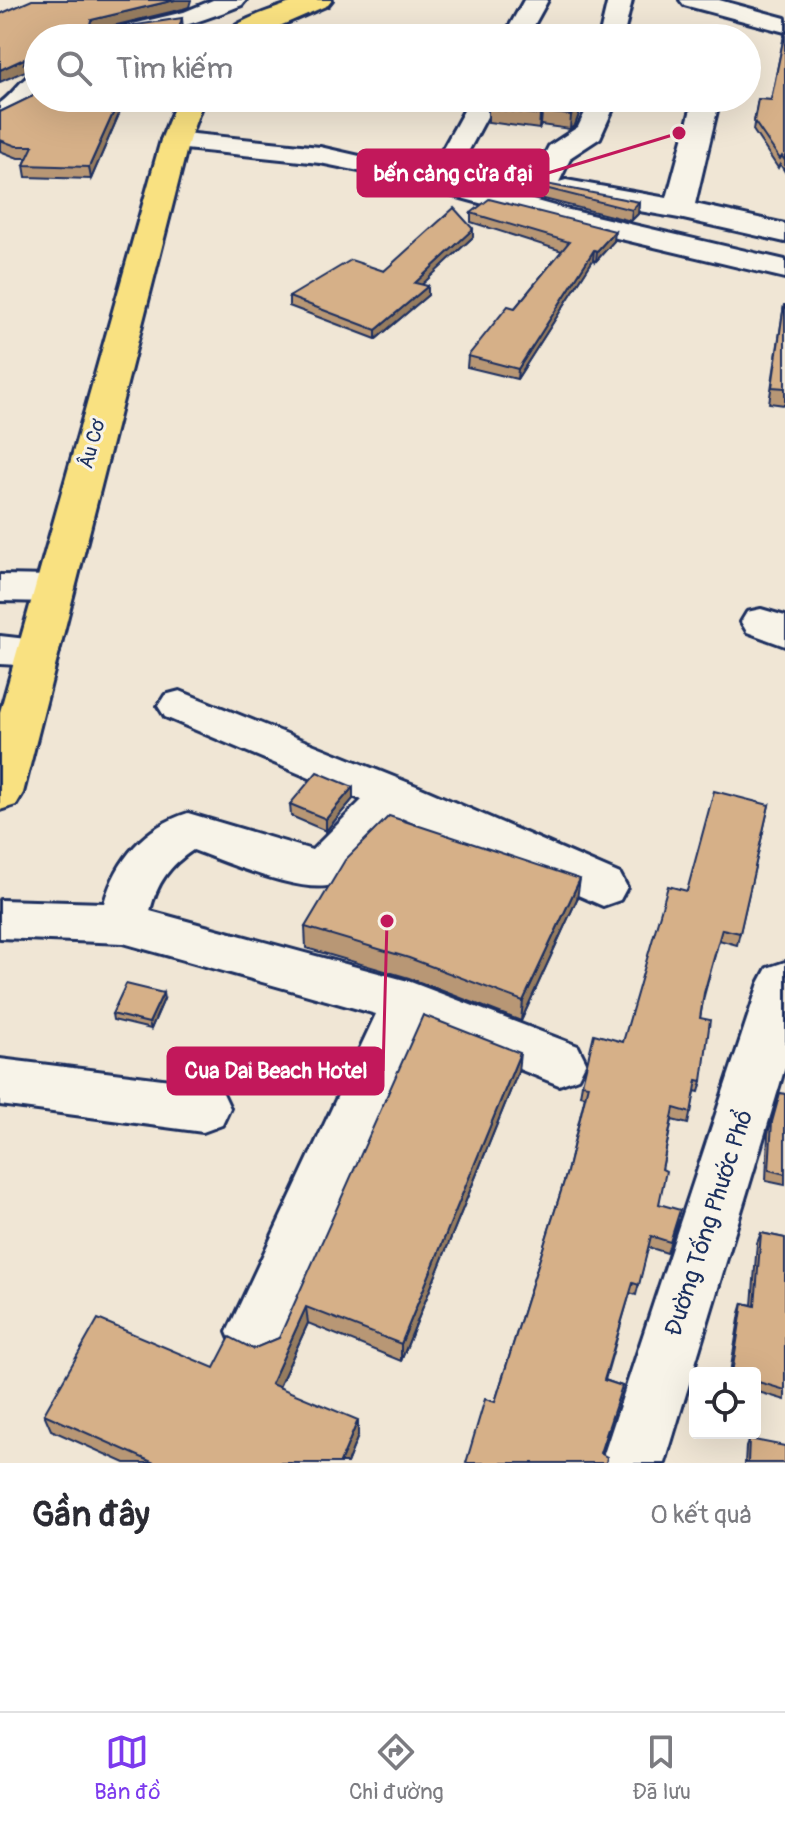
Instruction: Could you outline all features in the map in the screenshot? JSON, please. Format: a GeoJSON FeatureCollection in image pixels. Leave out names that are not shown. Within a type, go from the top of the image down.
{"type":"FeatureCollection","features":[{"type":"Feature","properties":{"kind":"main road"},"geometry":{"type":"LineString","coordinates":[[260,24],[320,0]]}},
{"type":"Feature","properties":{"kind":"main road","name":"Âu Cơ"},"geometry":{"type":"LineString","coordinates":[[0,793],[19,651],[53,589],[175,140],[186,112]]}},
{"type":"Feature","properties":{"kind":"street"},"geometry":{"type":"LineString","coordinates":[[169,24],[234,0]]}},
{"type":"Feature","properties":{"kind":"street"},"geometry":{"type":"LineString","coordinates":[[523,24],[536,0]]}},
{"type":"Feature","properties":{"kind":"street"},"geometry":{"type":"LineString","coordinates":[[614,24],[620,0]]}},
{"type":"Feature","properties":{"kind":"street"},"geometry":{"type":"LineString","coordinates":[[692,0],[785,25]]}},
{"type":"Feature","properties":{"kind":"street"},"geometry":{"type":"LineString","coordinates":[[726,24],[729,10]]}},
{"type":"Feature","properties":{"kind":"street"},"geometry":{"type":"LineString","coordinates":[[0,114],[24,99]]}},
{"type":"Feature","properties":{"kind":"street"},"geometry":{"type":"LineString","coordinates":[[443,174],[476,112]]}},
{"type":"Feature","properties":{"kind":"street"},"geometry":{"type":"LineString","coordinates":[[543,185],[559,152],[590,132],[599,112]]}},
{"type":"Feature","properties":{"kind":"street"},"geometry":{"type":"LineString","coordinates":[[679,209],[703,112]]}},
{"type":"Feature","properties":{"kind":"street"},"geometry":{"type":"LineString","coordinates":[[175,140],[320,155],[377,166],[543,185],[679,209],[785,233]]}},
{"type":"Feature","properties":{"kind":"street"},"geometry":{"type":"LineString","coordinates":[[377,166],[559,216],[785,269]]}},
{"type":"Feature","properties":{"kind":"street"},"geometry":{"type":"LineString","coordinates":[[0,588],[53,589]]}},
{"type":"Feature","properties":{"kind":"street"},"geometry":{"type":"LineString","coordinates":[[180,706],[603,887]]}},
{"type":"Feature","properties":{"kind":"street"},"geometry":{"type":"LineString","coordinates":[[123,923],[130,888],[148,861],[160,845],[188,831],[301,867],[323,869],[388,803],[403,799]]}},
{"type":"Feature","properties":{"kind":"street"},"geometry":{"type":"LineString","coordinates":[[0,919],[123,923],[408,1002],[559,1062]]}},
{"type":"Feature","properties":{"kind":"street","name":"Đường Tống Phước Phổ"},"geometry":{"type":"LineString","coordinates":[[633,1463],[785,983]]}},
{"type":"Feature","properties":{"kind":"street"},"geometry":{"type":"LineString","coordinates":[[257,1332],[408,1002]]}},
{"type":"Feature","properties":{"kind":"street"},"geometry":{"type":"LineString","coordinates":[[0,1082],[203,1108]]}},
{"type":"Feature","properties":{"kind":"building"},"geometry":{"type":"Polygon","coordinates":[[[32,0],[175,0],[91,20],[90,24],[24,24],[24,59],[0,70],[0,14],[32,0]]]}},
{"type":"Feature","properties":{"kind":"building"},"geometry":{"type":"Polygon","coordinates":[[[182,18],[180,24],[143,24],[182,18]]]}},
{"type":"Feature","properties":{"kind":"building"},"geometry":{"type":"Polygon","coordinates":[[[785,31],[785,161],[782,156],[780,159],[754,121],[756,112],[761,112],[761,99],[771,100],[785,31]]]}},
{"type":"Feature","properties":{"kind":"building"},"geometry":{"type":"Polygon","coordinates":[[[24,100],[24,112],[114,112],[89,167],[24,165],[33,146],[16,146],[0,140],[0,112],[24,100]]]}},
{"type":"Feature","properties":{"kind":"building"},"geometry":{"type":"Polygon","coordinates":[[[542,112],[576,112],[571,115],[542,112]]]}},
{"type":"Feature","properties":{"kind":"building"},"geometry":{"type":"Polygon","coordinates":[[[513,180],[639,202],[632,210],[513,180]]]}},
{"type":"Feature","properties":{"kind":"building"},"geometry":{"type":"Polygon","coordinates":[[[489,199],[615,231],[597,251],[594,250],[518,369],[468,356],[508,306],[515,308],[569,242],[471,213],[489,199]]]}},
{"type":"Feature","properties":{"kind":"building"},"geometry":{"type":"Polygon","coordinates":[[[454,208],[473,229],[415,283],[428,286],[376,330],[289,297],[351,260],[384,271],[454,208]]]}},
{"type":"Feature","properties":{"kind":"building"},"geometry":{"type":"Polygon","coordinates":[[[785,305],[785,388],[772,387],[785,305]]]}},
{"type":"Feature","properties":{"kind":"building"},"geometry":{"type":"Polygon","coordinates":[[[317,772],[353,787],[326,819],[290,804],[317,772]]]}},
{"type":"Feature","properties":{"kind":"building"},"geometry":{"type":"Polygon","coordinates":[[[714,791],[769,805],[740,933],[722,929],[704,993],[700,1018],[710,1020],[702,1081],[697,1080],[691,1113],[674,1108],[662,1169],[666,1171],[659,1204],[680,1210],[670,1242],[651,1236],[639,1285],[633,1283],[604,1380],[622,1386],[600,1453],[607,1457],[606,1463],[466,1463],[485,1399],[495,1402],[567,1172],[588,1085],[582,1084],[594,1034],[623,1042],[668,886],[687,891],[714,791]]]}},
{"type":"Feature","properties":{"kind":"building"},"geometry":{"type":"Polygon","coordinates":[[[389,816],[580,879],[523,1001],[409,958],[305,927],[345,860],[389,816]]]}},
{"type":"Feature","properties":{"kind":"building"},"geometry":{"type":"Polygon","coordinates":[[[126,984],[163,993],[149,1023],[112,1014],[126,984]]]}},
{"type":"Feature","properties":{"kind":"building"},"geometry":{"type":"Polygon","coordinates":[[[423,1015],[520,1053],[401,1344],[306,1307],[271,1384],[358,1420],[340,1463],[154,1463],[44,1414],[98,1319],[214,1368],[230,1337],[253,1349],[279,1338],[423,1015]]]}},
{"type":"Feature","properties":{"kind":"building"},"geometry":{"type":"Polygon","coordinates":[[[780,1093],[785,1094],[785,1174],[769,1170],[772,1122],[780,1093]]]}},
{"type":"Feature","properties":{"kind":"building"},"geometry":{"type":"Polygon","coordinates":[[[761,1233],[785,1238],[785,1390],[761,1383],[761,1367],[733,1367],[743,1303],[755,1306],[761,1233]]]}},
{"type":"Feature","properties":{"kind":"building"},"geometry":{"type":"Polygon","coordinates":[[[749,1439],[785,1446],[785,1463],[748,1463],[749,1439]]]}},
{"type":"Feature","properties":{"kind":"place","name":"bến cảng cửa đại"},"geometry":{"type":"Point","coordinates":[679,133]}},
{"type":"Feature","properties":{"kind":"place","name":"Cua Dai Beach Hotel"},"geometry":{"type":"Point","coordinates":[387,921]}}]}
